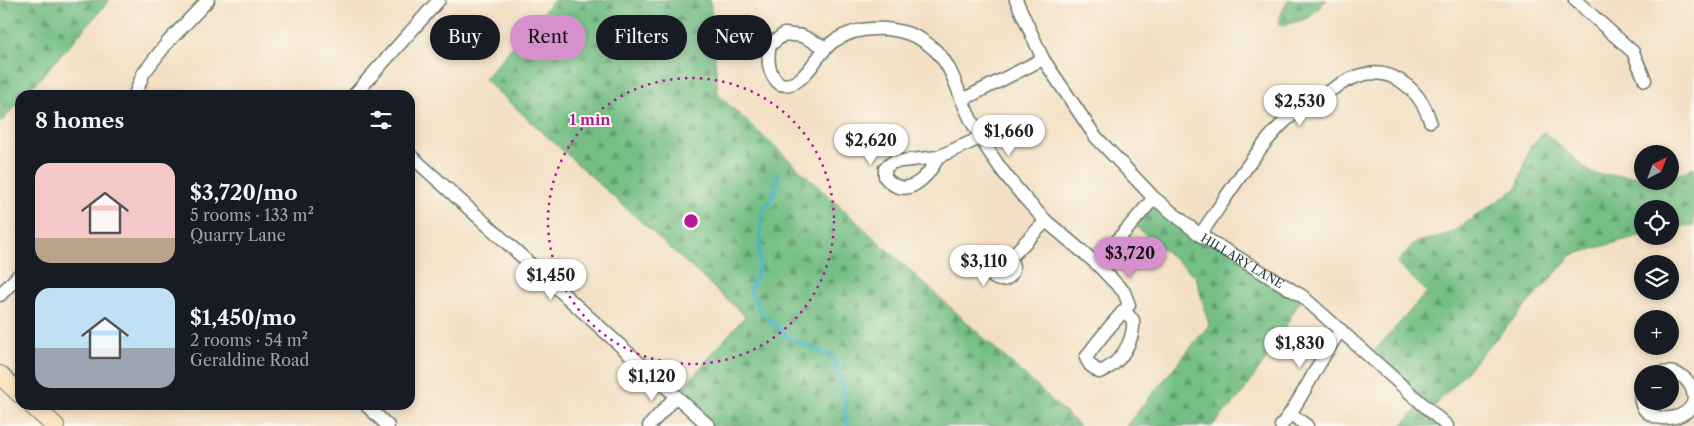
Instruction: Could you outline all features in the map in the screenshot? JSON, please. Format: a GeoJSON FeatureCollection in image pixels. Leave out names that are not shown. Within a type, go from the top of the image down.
{"type":"FeatureCollection","features":[{"type":"Feature","properties":{"kind":"main road"},"geometry":{"type":"LineString","coordinates":[[0,376],[15,390]]}},
{"type":"Feature","properties":{"kind":"main road"},"geometry":{"type":"LineString","coordinates":[[38,410],[56,426]]}},
{"type":"Feature","properties":{"kind":"street"},"geometry":{"type":"LineString","coordinates":[[137,90],[143,74],[167,43],[208,0]]}},
{"type":"Feature","properties":{"kind":"street"},"geometry":{"type":"LineString","coordinates":[[358,90],[439,0]]}},
{"type":"Feature","properties":{"kind":"street","name":"HILLARY LANE"},"geometry":{"type":"LineString","coordinates":[[1016,0],[1043,59],[1095,136],[1154,198],[1200,235],[1302,296],[1447,426]]}},
{"type":"Feature","properties":{"kind":"street"},"geometry":{"type":"LineString","coordinates":[[1575,0],[1633,52],[1645,80]]}},
{"type":"Feature","properties":{"kind":"street"},"geometry":{"type":"LineString","coordinates":[[825,47],[802,36],[784,34],[770,45],[771,75],[780,84],[792,84],[807,71],[825,47],[834,40],[874,28],[904,33],[934,49],[948,66],[980,138],[1005,176],[1046,221],[1097,264],[1124,292],[1129,305],[1124,310],[1086,358],[1090,365],[1099,372],[1110,366],[1126,348],[1131,339],[1133,320],[1124,310]]}},
{"type":"Feature","properties":{"kind":"street"},"geometry":{"type":"LineString","coordinates":[[962,100],[1043,59]]}},
{"type":"Feature","properties":{"kind":"street"},"geometry":{"type":"LineString","coordinates":[[1200,235],[1278,128],[1294,113],[1355,76],[1377,73],[1389,75],[1400,80],[1419,97],[1426,108],[1430,121]]}},
{"type":"Feature","properties":{"kind":"street"},"geometry":{"type":"LineString","coordinates":[[938,157],[980,138]]}},
{"type":"Feature","properties":{"kind":"street"},"geometry":{"type":"LineString","coordinates":[[415,160],[710,426]]}},
{"type":"Feature","properties":{"kind":"street"},"geometry":{"type":"LineString","coordinates":[[1097,264],[1154,198]]}},
{"type":"Feature","properties":{"kind":"street"},"geometry":{"type":"LineString","coordinates":[[1009,259],[1046,221]]}},
{"type":"Feature","properties":{"kind":"street"},"geometry":{"type":"LineString","coordinates":[[0,295],[15,279]]}},
{"type":"Feature","properties":{"kind":"street"},"geometry":{"type":"LineString","coordinates":[[1281,426],[1291,414],[1323,354],[1341,330]]}},
{"type":"Feature","properties":{"kind":"street"},"geometry":{"type":"LineString","coordinates":[[1644,410],[1649,423],[1665,425],[1678,422],[1689,414],[1694,398],[1691,386],[1683,376],[1679,375]]}},
{"type":"Feature","properties":{"kind":"street"},"geometry":{"type":"LineString","coordinates":[[649,426],[676,396]]}},
{"type":"Feature","properties":{"kind":"street"},"geometry":{"type":"LineString","coordinates":[[371,410],[388,426]]}},
{"type":"Feature","properties":{"kind":"street"},"geometry":{"type":"LineString","coordinates":[[1291,414],[1307,426]]}},
{"type":"Feature","properties":{"kind":"green space"},"geometry":{"type":"Polygon","coordinates":[[[0,0],[110,0],[29,90],[15,90],[15,106],[0,123],[0,0]]]}},
{"type":"Feature","properties":{"kind":"green space"},"geometry":{"type":"Polygon","coordinates":[[[554,0],[710,0],[711,15],[697,15],[697,60],[715,60],[718,95],[1080,426],[709,426],[676,396],[745,316],[484,79],[510,50],[510,60],[586,60],[586,15],[541,15],[554,0]]]}},
{"type":"Feature","properties":{"kind":"green space"},"geometry":{"type":"Polygon","coordinates":[[[1288,0],[1327,0],[1309,18],[1284,25],[1280,24],[1279,18],[1288,0]]]}},
{"type":"Feature","properties":{"kind":"green space"},"geometry":{"type":"Polygon","coordinates":[[[1544,132],[1592,174],[1634,177],[1634,190],[1679,190],[1679,174],[1694,167],[1694,225],[1679,227],[1679,200],[1634,200],[1634,237],[1572,255],[1431,410],[1447,426],[1402,426],[1422,403],[1370,356],[1427,292],[1397,263],[1414,243],[1451,233],[1517,188],[1530,147],[1544,132]]]}},
{"type":"Feature","properties":{"kind":"green space"},"geometry":{"type":"Polygon","coordinates":[[[1154,198],[1302,296],[1276,345],[1241,395],[1212,426],[1126,426],[1209,325],[1196,277],[1132,223],[1154,198]]]}},
{"type":"Feature","properties":{"kind":"waterway"},"geometry":{"type":"LineString","coordinates":[[778,173],[772,199],[763,211],[758,270],[750,290],[761,312],[789,338],[833,357],[846,396],[845,416],[848,426]]}}]}
